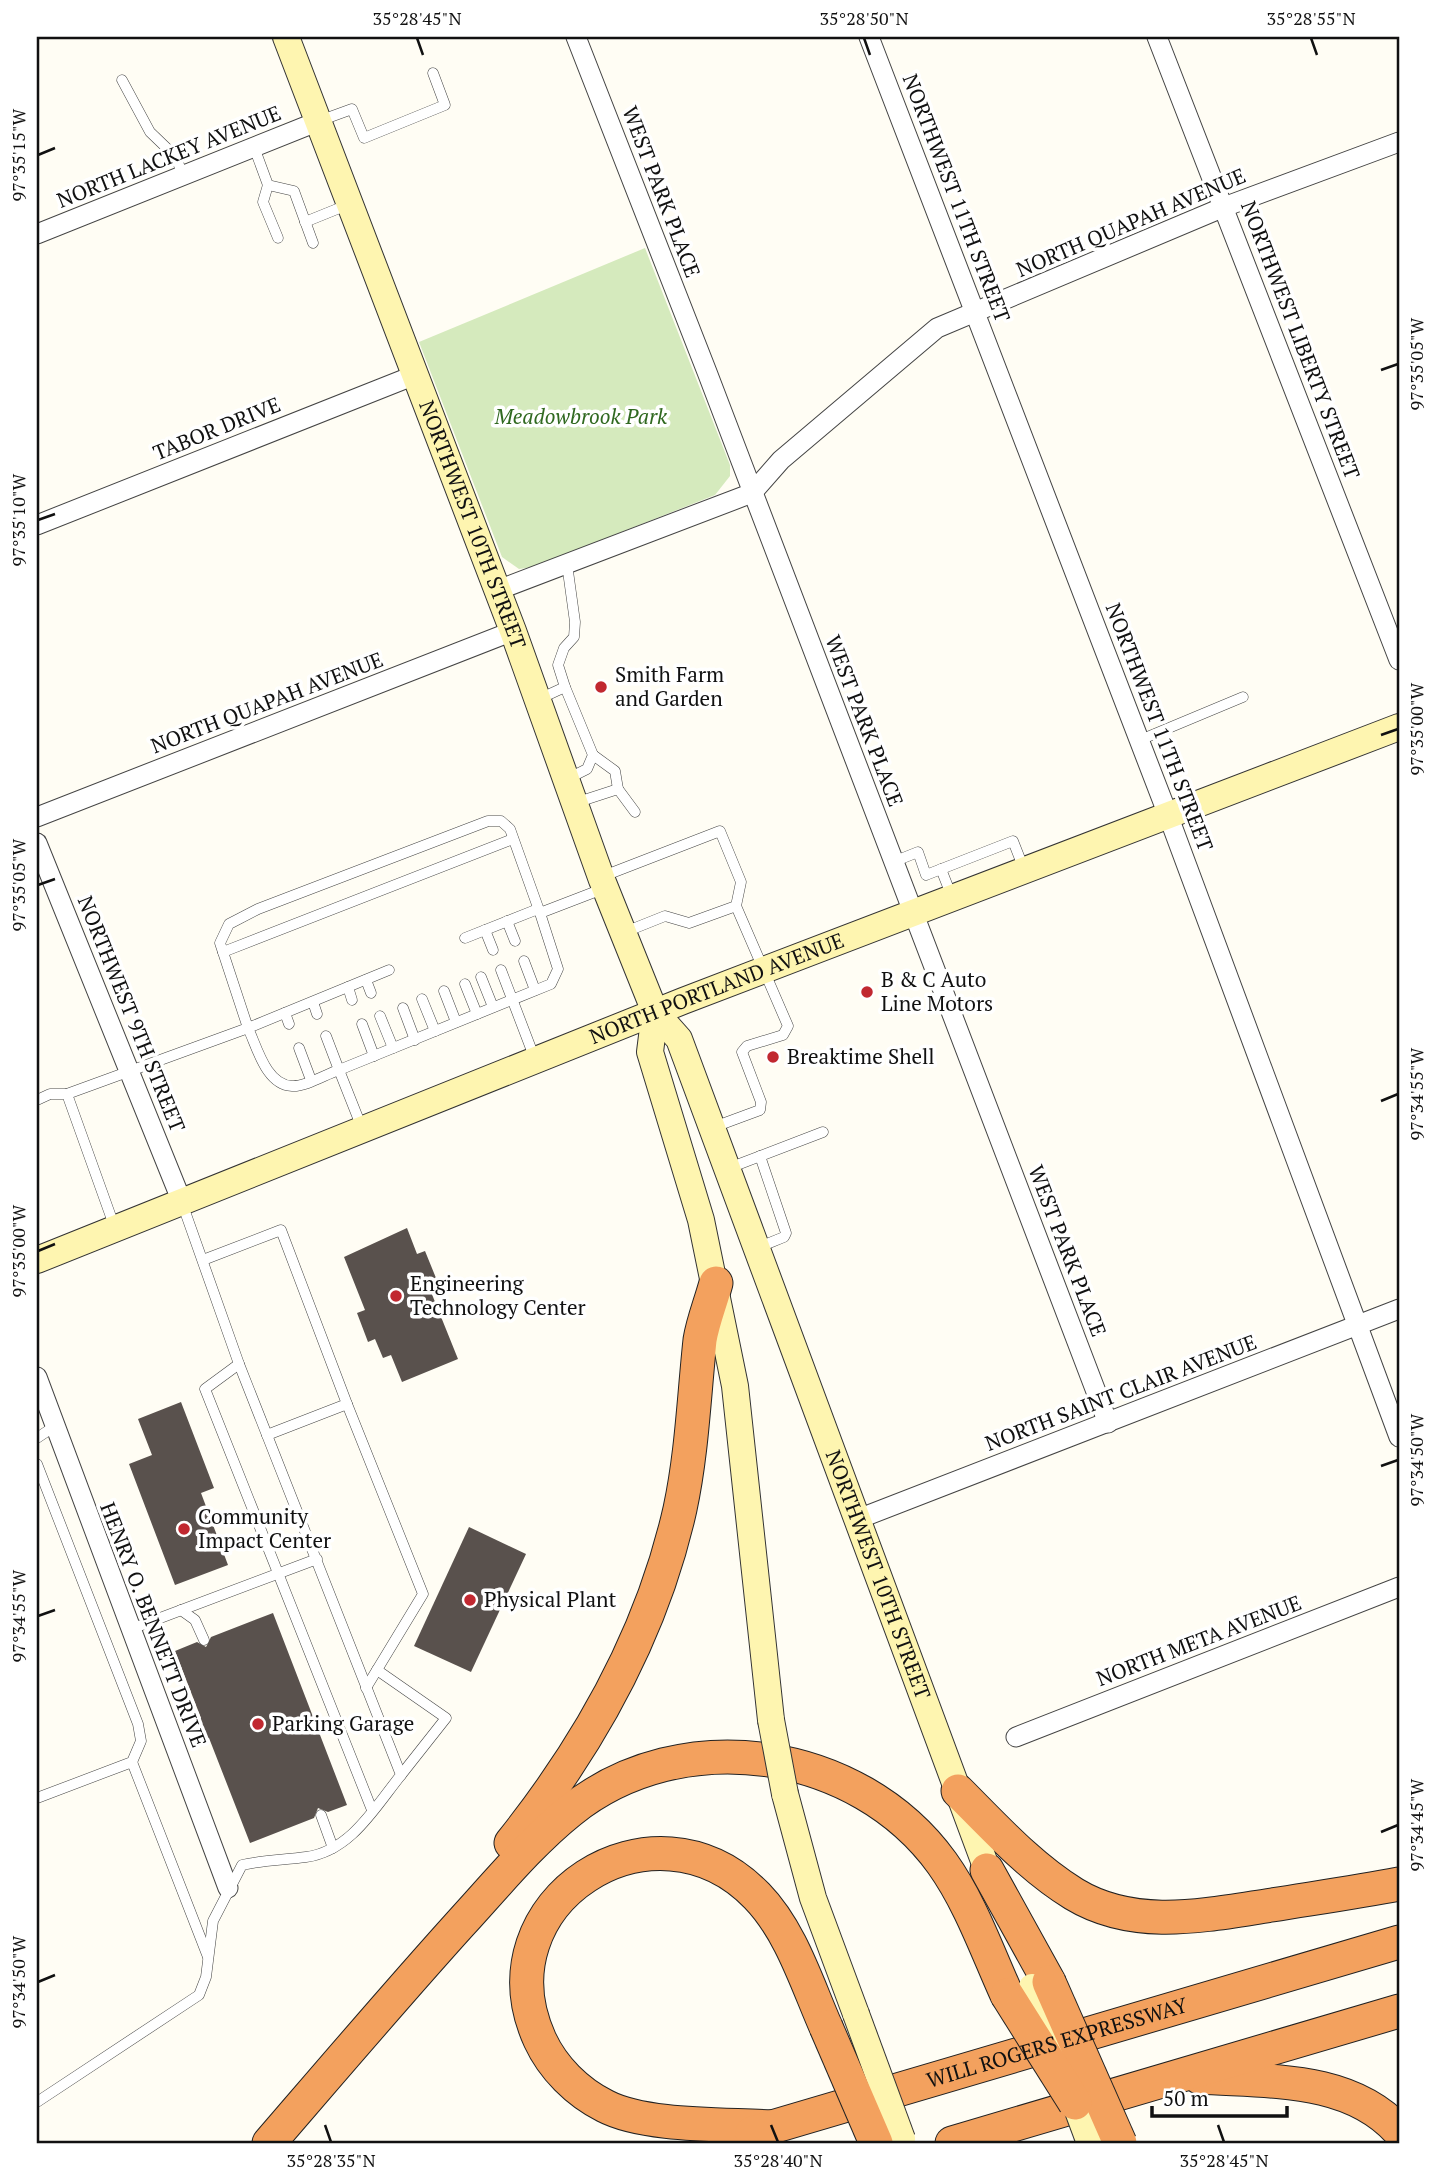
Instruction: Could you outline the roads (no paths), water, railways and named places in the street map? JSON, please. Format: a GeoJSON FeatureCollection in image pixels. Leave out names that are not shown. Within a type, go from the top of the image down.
{"type":"FeatureCollection","features":[{"type":"Feature","properties":{"kind":"highway"},"geometry":{"type":"LineString","coordinates":[[377,2017],[573,1762],[610,1698],[632,1651],[660,1577],[680,1510],[697,1399],[701,1337],[716,1283]]}},
{"type":"Feature","properties":{"kind":"highway"},"geometry":{"type":"LineString","coordinates":[[269,2143],[493,1888],[571,1811],[603,1789],[637,1773],[675,1761],[712,1757],[796,1763],[862,1791],[892,1812],[934,1854],[1029,1988],[1120,2143]]}},
{"type":"Feature","properties":{"kind":"highway"},"geometry":{"type":"LineString","coordinates":[[958,1791],[1044,1873],[1076,1895],[1110,1909],[1143,1917],[1173,1919],[1199,1916],[1399,1884]]}},
{"type":"Feature","properties":{"kind":"highway"},"geometry":{"type":"LineString","coordinates":[[772,2127],[630,2115],[606,2107],[580,2091],[545,2052],[533,2026],[527,1996],[527,1972],[539,1928],[570,1886],[620,1858],[671,1853],[698,1858],[719,1867],[759,1898],[841,2021],[896,2142]]}},
{"type":"Feature","properties":{"kind":"highway"},"geometry":{"type":"LineString","coordinates":[[987,1870],[1029,1988],[1075,2103]]}},
{"type":"Feature","properties":{"kind":"highway","name":"WILL ROGERS EXPRESSWAY"},"geometry":{"type":"LineString","coordinates":[[716,2143],[1399,1942]]}},
{"type":"Feature","properties":{"kind":"highway"},"geometry":{"type":"LineString","coordinates":[[952,2143],[1399,2011]]}},
{"type":"Feature","properties":{"kind":"highway"},"geometry":{"type":"LineString","coordinates":[[1179,2076],[1320,2087],[1362,2101],[1399,2131]]}},
{"type":"Feature","properties":{"kind":"main road","name":"NORTHWEST 10TH STREET"},"geometry":{"type":"LineString","coordinates":[[286,37],[498,590],[603,883],[655,1012],[679,1038],[987,1870]]}},
{"type":"Feature","properties":{"kind":"main road","name":"NORTH PORTLAND AVENUE"},"geometry":{"type":"LineString","coordinates":[[37,1260],[764,969],[1399,727]]}},
{"type":"Feature","properties":{"kind":"main road","name":"NORTHWEST 10TH STREET"},"geometry":{"type":"LineString","coordinates":[[655,1012],[650,1052],[693,1188],[716,1283],[735,1386],[771,1720],[785,1794],[813,1898],[841,2021]]}},
{"type":"Feature","properties":{"kind":"main road"},"geometry":{"type":"LineString","coordinates":[[1075,2103],[1090,2143]]}},
{"type":"Feature","properties":{"kind":"street","name":"WEST PARK PLACE"},"geometry":{"type":"LineString","coordinates":[[576,37],[1108,1423]]}},
{"type":"Feature","properties":{"kind":"street","name":"NORTHWEST 11TH STREET"},"geometry":{"type":"LineString","coordinates":[[869,37],[1140,740],[1399,1437]]}},
{"type":"Feature","properties":{"kind":"street","name":"NORTHWEST LIBERTY STREET"},"geometry":{"type":"LineString","coordinates":[[1157,37],[1399,660]]}},
{"type":"Feature","properties":{"kind":"street","name":"NORTH LACKEY AVENUE"},"geometry":{"type":"LineString","coordinates":[[37,234],[318,121]]}},
{"type":"Feature","properties":{"kind":"street","name":"NORTH QUAPAH AVENUE"},"geometry":{"type":"LineString","coordinates":[[498,590],[752,493],[781,460],[937,328],[1224,207],[1399,142]]}},
{"type":"Feature","properties":{"kind":"street","name":"TABOR DRIVE"},"geometry":{"type":"LineString","coordinates":[[37,525],[415,375]]}},
{"type":"Feature","properties":{"kind":"street","name":"NORTH QUAPAH AVENUE"},"geometry":{"type":"LineString","coordinates":[[37,817],[513,631]]}},
{"type":"Feature","properties":{"kind":"street","name":"NORTHWEST 9TH STREET"},"geometry":{"type":"LineString","coordinates":[[37,842],[182,1202]]}},
{"type":"Feature","properties":{"kind":"street","name":"NORTH SAINT CLAIR AVENUE"},"geometry":{"type":"LineString","coordinates":[[858,1519],[1399,1309]]}},
{"type":"Feature","properties":{"kind":"street","name":"HENRY O. BENNETT DRIVE"},"geometry":{"type":"LineString","coordinates":[[37,1377],[228,1888]]}},
{"type":"Feature","properties":{"kind":"street","name":"NORTH META AVENUE"},"geometry":{"type":"LineString","coordinates":[[1016,1737],[1399,1587]]}},
{"type":"Feature","properties":{"kind":"lane"},"geometry":{"type":"LineString","coordinates":[[318,121],[352,109],[364,138],[445,105],[433,74]]}},
{"type":"Feature","properties":{"kind":"lane"},"geometry":{"type":"LineString","coordinates":[[122,80],[150,132],[176,157],[183,176]]}},
{"type":"Feature","properties":{"kind":"lane"},"geometry":{"type":"LineString","coordinates":[[254,147],[268,185],[263,202],[278,239]]}},
{"type":"Feature","properties":{"kind":"lane"},"geometry":{"type":"LineString","coordinates":[[268,185],[295,191],[313,243]]}},
{"type":"Feature","properties":{"kind":"lane"},"geometry":{"type":"LineString","coordinates":[[305,222],[350,203]]}},
{"type":"Feature","properties":{"kind":"lane"},"geometry":{"type":"LineString","coordinates":[[567,564],[575,622],[573,637],[564,648],[558,665],[593,755],[615,771],[618,789],[635,811]]}},
{"type":"Feature","properties":{"kind":"lane"},"geometry":{"type":"LineString","coordinates":[[538,700],[565,687]]}},
{"type":"Feature","properties":{"kind":"lane"},"geometry":{"type":"LineString","coordinates":[[1140,740],[1243,697]]}},
{"type":"Feature","properties":{"kind":"lane"},"geometry":{"type":"LineString","coordinates":[[570,791],[587,769],[593,755]]}},
{"type":"Feature","properties":{"kind":"lane"},"geometry":{"type":"LineString","coordinates":[[570,791],[618,789]]}},
{"type":"Feature","properties":{"kind":"lane"},"geometry":{"type":"LineString","coordinates":[[488,821],[501,821],[510,829],[513,839],[558,969],[551,984],[294,1087],[280,1083],[268,1072],[248,1028],[220,943],[229,924],[431,841],[488,821]]}},
{"type":"Feature","properties":{"kind":"lane"},"geometry":{"type":"LineString","coordinates":[[465,938],[539,911],[720,831],[741,882],[736,906],[788,1026],[783,1035],[747,1046],[742,1052],[761,1102],[760,1110],[712,1128]]}},
{"type":"Feature","properties":{"kind":"lane"},"geometry":{"type":"LineString","coordinates":[[223,952],[513,839]]}},
{"type":"Feature","properties":{"kind":"lane"},"geometry":{"type":"LineString","coordinates":[[893,862],[918,852],[926,875],[1013,841],[1024,869]]}},
{"type":"Feature","properties":{"kind":"lane"},"geometry":{"type":"LineString","coordinates":[[941,869],[952,897]]}},
{"type":"Feature","properties":{"kind":"lane"},"geometry":{"type":"LineString","coordinates":[[623,933],[666,916],[689,923],[736,906]]}},
{"type":"Feature","properties":{"kind":"lane"},"geometry":{"type":"LineString","coordinates":[[508,921],[516,941]]}},
{"type":"Feature","properties":{"kind":"lane"},"geometry":{"type":"LineString","coordinates":[[485,930],[493,950]]}},
{"type":"Feature","properties":{"kind":"lane"},"geometry":{"type":"LineString","coordinates":[[523,961],[535,990]]}},
{"type":"Feature","properties":{"kind":"lane"},"geometry":{"type":"LineString","coordinates":[[37,1100],[50,1094],[67,1094],[130,1073],[389,970]]}},
{"type":"Feature","properties":{"kind":"lane"},"geometry":{"type":"LineString","coordinates":[[501,970],[536,1059]]}},
{"type":"Feature","properties":{"kind":"lane"},"geometry":{"type":"LineString","coordinates":[[481,977],[493,1007]]}},
{"type":"Feature","properties":{"kind":"lane"},"geometry":{"type":"LineString","coordinates":[[366,980],[372,993]]}},
{"type":"Feature","properties":{"kind":"lane"},"geometry":{"type":"LineString","coordinates":[[465,984],[477,1014]]}},
{"type":"Feature","properties":{"kind":"lane"},"geometry":{"type":"LineString","coordinates":[[348,988],[352,1000]]}},
{"type":"Feature","properties":{"kind":"lane"},"geometry":{"type":"LineString","coordinates":[[444,992],[456,1022]]}},
{"type":"Feature","properties":{"kind":"lane"},"geometry":{"type":"LineString","coordinates":[[422,999],[435,1031]]}},
{"type":"Feature","properties":{"kind":"lane"},"geometry":{"type":"LineString","coordinates":[[313,1002],[317,1014]]}},
{"type":"Feature","properties":{"kind":"lane"},"geometry":{"type":"LineString","coordinates":[[403,1008],[415,1040]]}},
{"type":"Feature","properties":{"kind":"lane"},"geometry":{"type":"LineString","coordinates":[[285,1013],[289,1024]]}},
{"type":"Feature","properties":{"kind":"lane"},"geometry":{"type":"LineString","coordinates":[[380,1016],[393,1048]]}},
{"type":"Feature","properties":{"kind":"lane"},"geometry":{"type":"LineString","coordinates":[[362,1024],[374,1056]]}},
{"type":"Feature","properties":{"kind":"lane"},"geometry":{"type":"LineString","coordinates":[[326,1036],[363,1129]]}},
{"type":"Feature","properties":{"kind":"lane"},"geometry":{"type":"LineString","coordinates":[[299,1048],[311,1080]]}},
{"type":"Feature","properties":{"kind":"lane"},"geometry":{"type":"LineString","coordinates":[[67,1094],[115,1229]]}},
{"type":"Feature","properties":{"kind":"lane"},"geometry":{"type":"LineString","coordinates":[[728,1169],[823,1132]]}},
{"type":"Feature","properties":{"kind":"lane"},"geometry":{"type":"LineString","coordinates":[[757,1248],[784,1237],[786,1233],[760,1157]]}},
{"type":"Feature","properties":{"kind":"lane"},"geometry":{"type":"LineString","coordinates":[[182,1202],[239,1364],[401,1775]]}},
{"type":"Feature","properties":{"kind":"lane"},"geometry":{"type":"LineString","coordinates":[[202,1261],[281,1230],[346,1404],[423,1594],[366,1688]]}},
{"type":"Feature","properties":{"kind":"lane"},"geometry":{"type":"LineString","coordinates":[[239,1364],[205,1389],[372,1811]]}},
{"type":"Feature","properties":{"kind":"lane"},"geometry":{"type":"LineString","coordinates":[[267,1435],[346,1404]]}},
{"type":"Feature","properties":{"kind":"lane"},"geometry":{"type":"LineString","coordinates":[[37,1438],[55,1426]]}},
{"type":"Feature","properties":{"kind":"lane"},"geometry":{"type":"LineString","coordinates":[[37,1464],[138,1724],[141,1741],[132,1762],[208,1959]]}},
{"type":"Feature","properties":{"kind":"lane"},"geometry":{"type":"LineString","coordinates":[[131,1629],[317,1559]]}},
{"type":"Feature","properties":{"kind":"lane"},"geometry":{"type":"LineString","coordinates":[[181,1610],[195,1620],[204,1640]]}},
{"type":"Feature","properties":{"kind":"lane"},"geometry":{"type":"LineString","coordinates":[[37,2102],[199,1995],[214,1921],[228,1888],[242,1865],[268,1859],[308,1857],[344,1844],[446,1718],[377,1670]]}},
{"type":"Feature","properties":{"kind":"lane"},"geometry":{"type":"LineString","coordinates":[[37,1798],[132,1762]]}},
{"type":"Feature","properties":{"kind":"lane"},"geometry":{"type":"LineString","coordinates":[[321,1815],[333,1848]]}},
{"type":"Feature","properties":{"kind":"place","name":"Smith Farm and Garden"},"geometry":{"type":"Point","coordinates":[601,687]}},
{"type":"Feature","properties":{"kind":"place","name":"B & C Auto Line Motors"},"geometry":{"type":"Point","coordinates":[867,992]}},
{"type":"Feature","properties":{"kind":"place","name":"Breaktime Shell"},"geometry":{"type":"Point","coordinates":[773,1057]}},
{"type":"Feature","properties":{"kind":"place","name":"Engineering Technology Center"},"geometry":{"type":"Point","coordinates":[396,1296]}},
{"type":"Feature","properties":{"kind":"place","name":"Community Impact Center"},"geometry":{"type":"Point","coordinates":[184,1529]}},
{"type":"Feature","properties":{"kind":"place","name":"Physical Plant"},"geometry":{"type":"Point","coordinates":[470,1600]}},
{"type":"Feature","properties":{"kind":"place","name":"Parking Garage"},"geometry":{"type":"Point","coordinates":[258,1724]}},
{"type":"Feature","properties":{"kind":"park label","name":"Meadowbrook Park"},"geometry":{"type":"Point","coordinates":[581,417]}}]}
